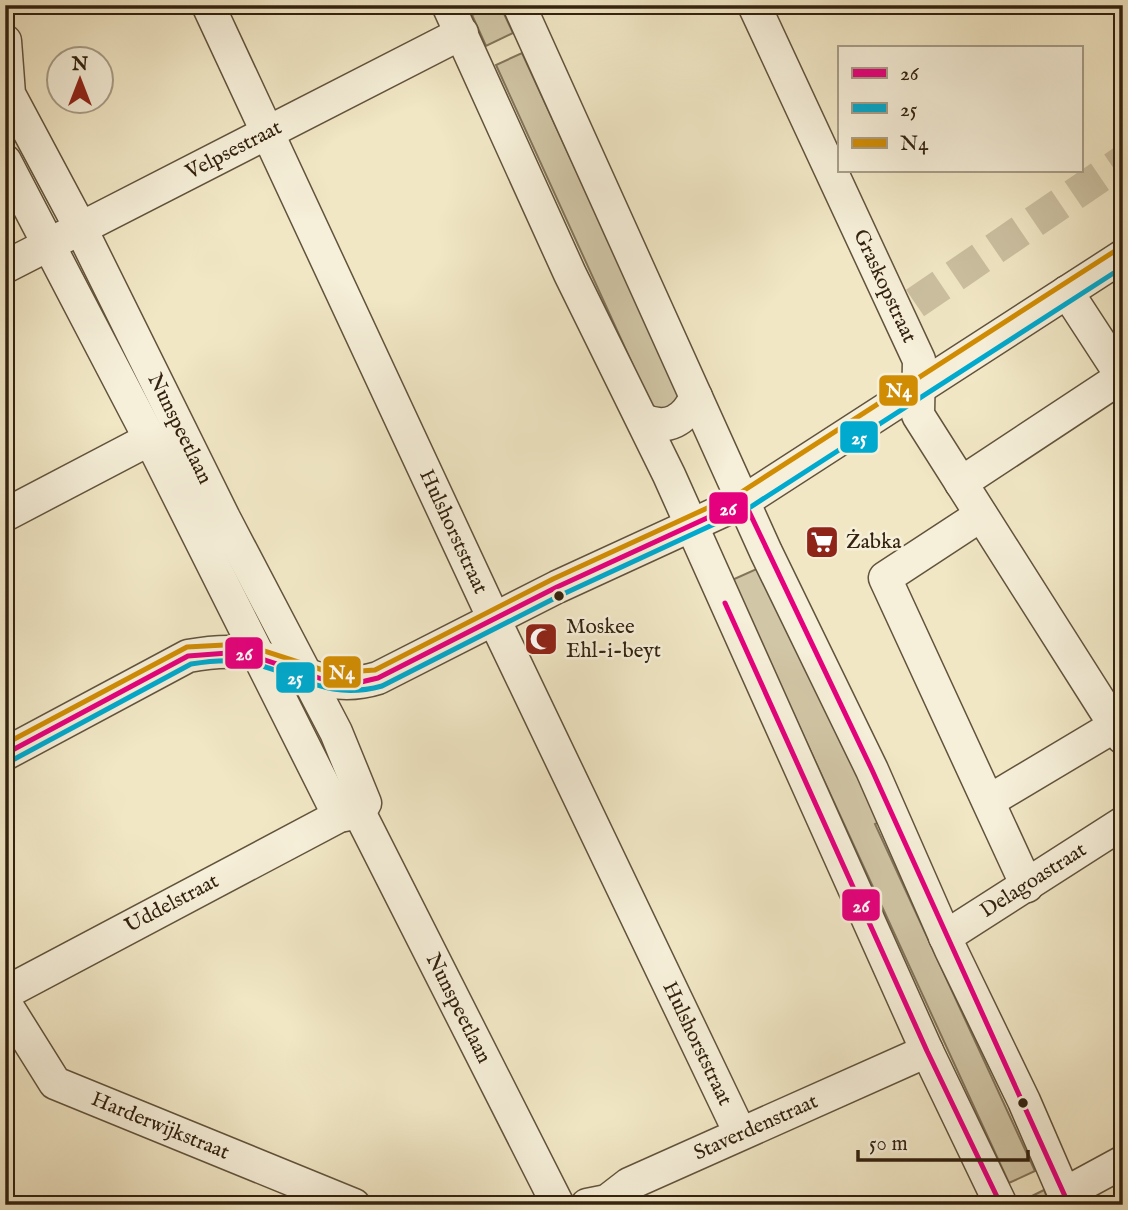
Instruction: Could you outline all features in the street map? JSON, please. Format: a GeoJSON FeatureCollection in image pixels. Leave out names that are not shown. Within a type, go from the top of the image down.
{"type":"FeatureCollection","features":[{"type":"Feature","properties":{"kind":"street","name":"Hulshorststraat"},"geometry":{"type":"LineString","coordinates":[[208,5],[494,619],[740,1133]]}},
{"type":"Feature","properties":{"kind":"street"},"geometry":{"type":"LineString","coordinates":[[520,5],[696,397],[872,770],[945,937],[1024,1101],[1067,1199],[1123,1161]]}},
{"type":"Feature","properties":{"kind":"street","name":"Graskopstraat"},"geometry":{"type":"LineString","coordinates":[[754,5],[907,310],[919,360],[918,415],[1120,729]]}},
{"type":"Feature","properties":{"kind":"street","name":"Velpsestraat"},"geometry":{"type":"LineString","coordinates":[[5,267],[266,132],[455,19]]}},
{"type":"Feature","properties":{"kind":"street"},"geometry":{"type":"LineString","coordinates":[[455,19],[570,274],[643,420],[927,1051],[1001,1205]]}},
{"type":"Feature","properties":{"kind":"street","name":"Nunspeetlaan"},"geometry":{"type":"LineString","coordinates":[[5,41],[9,60],[9,94],[80,227],[231,531],[308,677],[364,794],[365,803],[349,814]]}},
{"type":"Feature","properties":{"kind":"street","name":"Nunspeetlaan"},"geometry":{"type":"LineString","coordinates":[[5,161],[150,439],[256,655],[306,746],[349,814],[558,1205]]}},
{"type":"Feature","properties":{"kind":"street"},"geometry":{"type":"LineString","coordinates":[[5,754],[188,656],[212,651],[256,655],[308,677],[355,685],[366,682],[744,501],[1123,256]]}},
{"type":"Feature","properties":{"kind":"street"},"geometry":{"type":"LineString","coordinates":[[961,483],[1123,377],[1067,292]]}},
{"type":"Feature","properties":{"kind":"street"},"geometry":{"type":"LineString","coordinates":[[643,420],[655,426],[681,419],[689,412],[696,397]]}},
{"type":"Feature","properties":{"kind":"street"},"geometry":{"type":"LineString","coordinates":[[5,515],[150,439]]}},
{"type":"Feature","properties":{"kind":"street"},"geometry":{"type":"LineString","coordinates":[[981,515],[885,578],[1027,886]]}},
{"type":"Feature","properties":{"kind":"street"},"geometry":{"type":"LineString","coordinates":[[989,801],[1120,729]]}},
{"type":"Feature","properties":{"kind":"street","name":"Uddelstraat"},"geometry":{"type":"LineString","coordinates":[[5,993],[349,814]]}},
{"type":"Feature","properties":{"kind":"street","name":"Delagoastraat"},"geometry":{"type":"LineString","coordinates":[[945,937],[1123,823]]}},
{"type":"Feature","properties":{"kind":"street","name":"Harderwijkstraat"},"geometry":{"type":"LineString","coordinates":[[5,1003],[55,1083],[343,1203]]}},
{"type":"Feature","properties":{"kind":"street","name":"Staverdenstraat"},"geometry":{"type":"LineString","coordinates":[[601,1203],[629,1184],[927,1051]]}},
{"type":"Feature","properties":{"kind":"shaded area"},"geometry":{"type":"Polygon","coordinates":[[[493,5],[500,5],[513,33],[486,46],[472,15],[493,5]]]}},
{"type":"Feature","properties":{"kind":"shaded area"},"geometry":{"type":"Polygon","coordinates":[[[522,53],[669,372],[687,391],[665,414],[652,407],[496,65],[522,53]]]}},
{"type":"Feature","properties":{"kind":"shaded area"},"geometry":{"type":"Polygon","coordinates":[[[761,567],[884,820],[875,824],[1035,1171],[1009,1183],[732,580],[761,567]]]}},
{"type":"Feature","properties":{"kind":"shaded area"},"geometry":{"type":"Polygon","coordinates":[[[1044,1190],[1050,1205],[1019,1205],[1018,1203],[1044,1190]]]}},
{"type":"Feature","properties":{"kind":"tunnel"},"geometry":{"type":"LineString","coordinates":[[915,303],[1123,161]]}},
{"type":"Feature","properties":{"kind":"transit line","name":"N4"},"geometry":{"type":"LineString","coordinates":[[5,744],[187,647],[243,644],[332,673],[375,670],[553,579],[740,493],[1118,249]]}},
{"type":"Feature","properties":{"kind":"transit line","name":"25"},"geometry":{"type":"LineString","coordinates":[[9,762],[191,664],[245,662],[327,688],[343,690],[382,686],[561,595],[749,508],[1123,267]]}},
{"type":"Feature","properties":{"kind":"transit line","name":"26"},"geometry":{"type":"LineString","coordinates":[[5,754],[188,656],[241,652],[331,682],[361,682],[378,678],[557,587],[744,501],[872,770],[1069,1205]]}},
{"type":"Feature","properties":{"kind":"transit line","name":"26"},"geometry":{"type":"LineString","coordinates":[[725,603],[927,1051],[1001,1205]]}},
{"type":"Feature","properties":{"kind":"place","name":"Żabka"},"geometry":{"type":"Point","coordinates":[822,542]}},
{"type":"Feature","properties":{"kind":"place","name":"Moskee Ehl-i-beyt"},"geometry":{"type":"Point","coordinates":[541,639]}}]}
